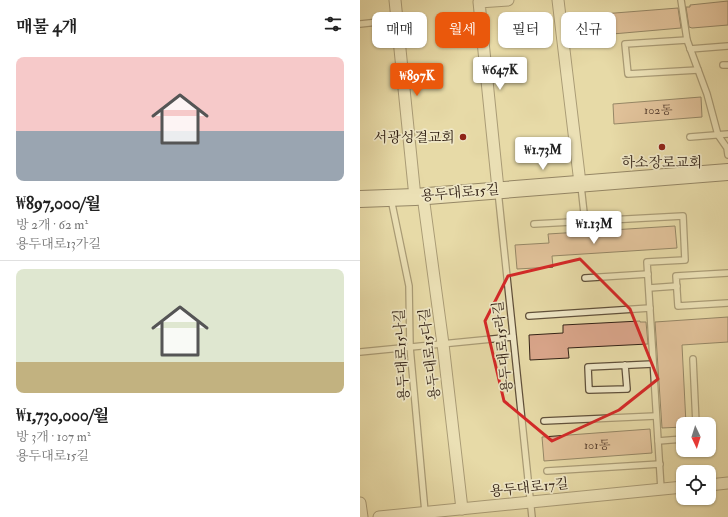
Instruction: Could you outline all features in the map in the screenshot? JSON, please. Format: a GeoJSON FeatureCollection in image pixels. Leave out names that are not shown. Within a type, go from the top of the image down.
{"type":"FeatureCollection","features":[{"type":"Feature","properties":{"kind":"street","name":"용두대로15다길"},"geometry":{"type":"LineString","coordinates":[[396,0],[397,12]]}},
{"type":"Feature","properties":{"kind":"street"},"geometry":{"type":"LineString","coordinates":[[498,189],[479,2],[508,0]]}},
{"type":"Feature","properties":{"kind":"street"},"geometry":{"type":"LineString","coordinates":[[558,0],[580,183]]}},
{"type":"Feature","properties":{"kind":"street","name":"용두대로15다길"},"geometry":{"type":"LineString","coordinates":[[401,48],[419,196],[443,344],[462,509]]}},
{"type":"Feature","properties":{"kind":"street","name":"용두대로15길"},"geometry":{"type":"LineString","coordinates":[[360,199],[419,196],[728,172]]}},
{"type":"Feature","properties":{"kind":"street"},"geometry":{"type":"LineString","coordinates":[[716,484],[728,483]]}},
{"type":"Feature","properties":{"kind":"street","name":"용두대로17길"},"geometry":{"type":"LineString","coordinates":[[379,517],[676,488]]}},
{"type":"Feature","properties":{"kind":"street"},"geometry":{"type":"LineString","coordinates":[[360,503],[362,517]]}},
{"type":"Feature","properties":{"kind":"lane"},"geometry":{"type":"LineString","coordinates":[[681,0],[687,40],[707,94],[718,135],[727,148],[728,155]]}},
{"type":"Feature","properties":{"kind":"lane"},"geometry":{"type":"LineString","coordinates":[[360,24],[372,23]]}},
{"type":"Feature","properties":{"kind":"lane"},"geometry":{"type":"LineString","coordinates":[[687,40],[625,44],[628,74],[698,70]]}},
{"type":"Feature","properties":{"kind":"lane"},"geometry":{"type":"LineString","coordinates":[[690,49],[728,46]]}},
{"type":"Feature","properties":{"kind":"lane"},"geometry":{"type":"LineString","coordinates":[[690,137],[728,134]]}},
{"type":"Feature","properties":{"kind":"lane"},"geometry":{"type":"LineString","coordinates":[[580,183],[585,222]]}},
{"type":"Feature","properties":{"kind":"lane","name":"용두대로15라길"},"geometry":{"type":"LineString","coordinates":[[498,189],[532,517]]}},
{"type":"Feature","properties":{"kind":"lane","name":"용두대로15나길"},"geometry":{"type":"LineString","coordinates":[[391,197],[409,286],[410,347],[426,512]]}},
{"type":"Feature","properties":{"kind":"lane"},"geometry":{"type":"LineString","coordinates":[[534,224],[683,216],[685,260],[647,262],[661,489]]}},
{"type":"Feature","properties":{"kind":"lane"},"geometry":{"type":"LineString","coordinates":[[728,273],[676,276],[678,306],[728,303]]}},
{"type":"Feature","properties":{"kind":"lane"},"geometry":{"type":"LineString","coordinates":[[585,278],[648,274]]}},
{"type":"Feature","properties":{"kind":"lane"},"geometry":{"type":"LineString","coordinates":[[649,288],[677,286]]}},
{"type":"Feature","properties":{"kind":"lane"},"geometry":{"type":"LineString","coordinates":[[529,316],[650,308]]}},
{"type":"Feature","properties":{"kind":"lane"},"geometry":{"type":"LineString","coordinates":[[360,352],[513,337]]}},
{"type":"Feature","properties":{"kind":"lane"},"geometry":{"type":"LineString","coordinates":[[693,359],[696,417]]}},
{"type":"Feature","properties":{"kind":"lane"},"geometry":{"type":"LineString","coordinates":[[625,365],[627,389],[589,390],[588,367],[625,365],[653,364]]}},
{"type":"Feature","properties":{"kind":"lane"},"geometry":{"type":"LineString","coordinates":[[544,421],[656,416]]}},
{"type":"Feature","properties":{"kind":"lane"},"geometry":{"type":"LineString","coordinates":[[658,441],[676,440]]}},
{"type":"Feature","properties":{"kind":"lane"},"geometry":{"type":"LineString","coordinates":[[547,471],[660,464]]}},
{"type":"Feature","properties":{"kind":"highlighted area"},"geometry":{"type":"Polygon","coordinates":[[[580,259],[630,309],[658,379],[619,410],[552,441],[504,401],[485,321],[508,276],[580,259]]]}},
{"type":"Feature","properties":{"kind":"building"},"geometry":{"type":"Polygon","coordinates":[[[728,1],[728,25],[689,27],[686,7],[690,7],[690,5],[728,1]]]}},
{"type":"Feature","properties":{"kind":"building"},"geometry":{"type":"Polygon","coordinates":[[[678,8],[681,28],[616,34],[616,13],[678,8]]]}},
{"type":"Feature","properties":{"kind":"building"},"geometry":{"type":"Polygon","coordinates":[[[701,97],[702,117],[614,124],[613,104],[701,97]]]}},
{"type":"Feature","properties":{"kind":"building"},"geometry":{"type":"Polygon","coordinates":[[[675,226],[677,248],[552,256],[553,267],[517,269],[515,245],[549,243],[548,234],[675,226]]]}},
{"type":"Feature","properties":{"kind":"building"},"geometry":{"type":"Polygon","coordinates":[[[728,317],[728,342],[682,345],[686,417],[676,417],[676,427],[662,428],[655,322],[728,317]]]}},
{"type":"Feature","properties":{"kind":"building"},"geometry":{"type":"Polygon","coordinates":[[[640,321],[646,322],[648,344],[568,348],[569,358],[530,360],[529,335],[563,333],[563,325],[640,321]]]}},
{"type":"Feature","properties":{"kind":"building"},"geometry":{"type":"Polygon","coordinates":[[[650,429],[652,453],[544,461],[542,437],[650,429]]]}},
{"type":"Feature","properties":{"kind":"place","name":"서광성결교회"},"geometry":{"type":"Point","coordinates":[463,137]}},
{"type":"Feature","properties":{"kind":"place","name":"하소장로교회"},"geometry":{"type":"Point","coordinates":[662,147]}}]}
